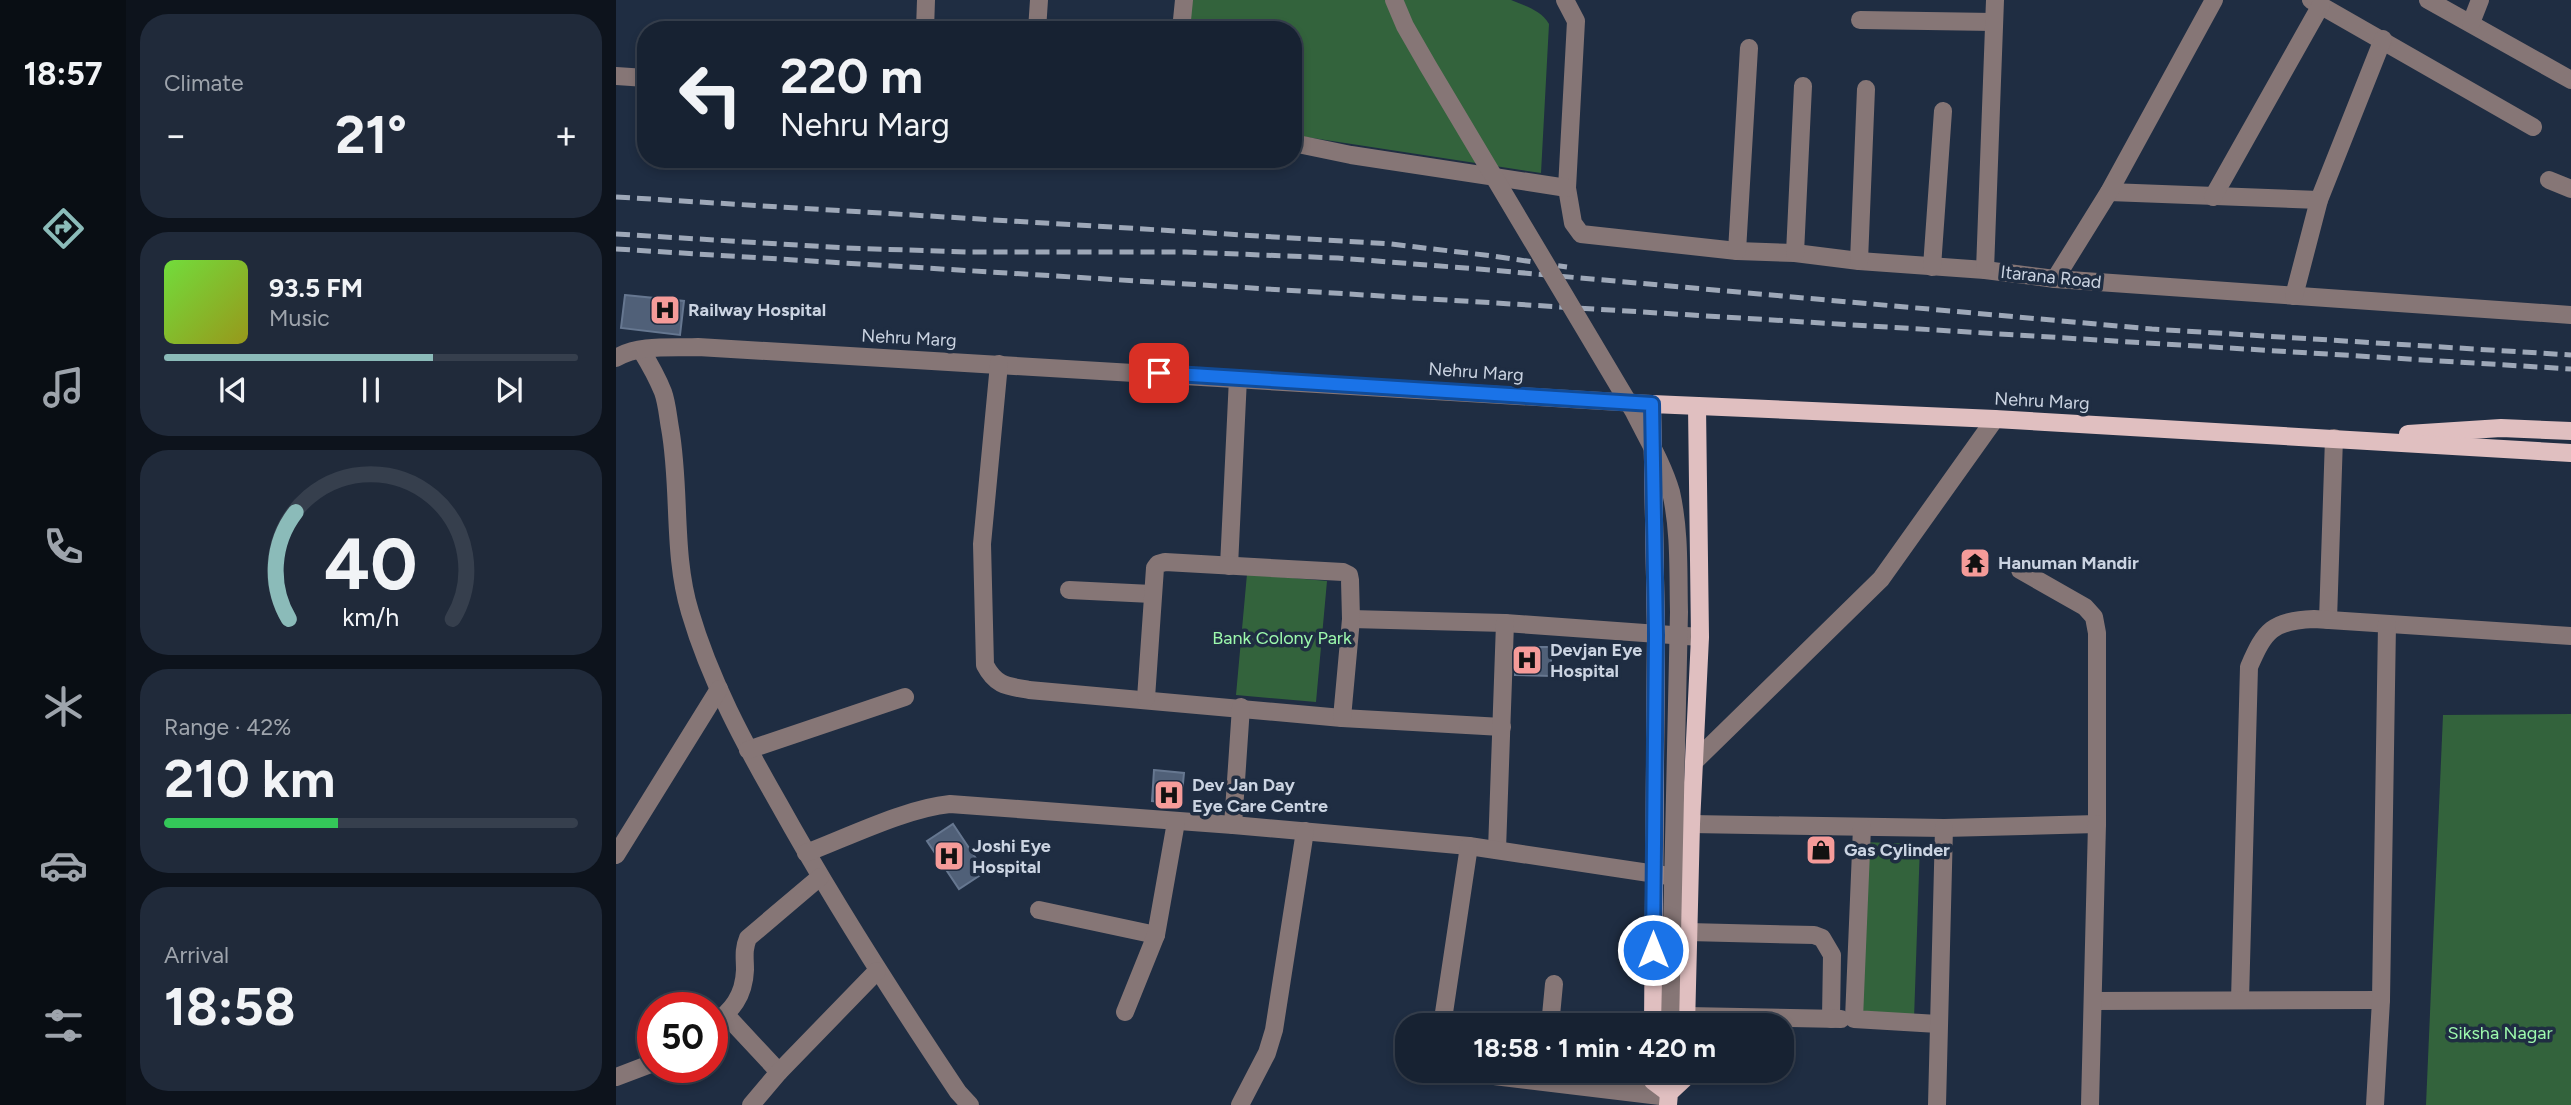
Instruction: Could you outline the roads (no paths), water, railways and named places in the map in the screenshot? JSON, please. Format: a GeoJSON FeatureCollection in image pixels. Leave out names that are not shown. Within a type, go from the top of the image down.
{"type":"FeatureCollection","features":[{"type":"Feature","properties":{"kind":"main road","name":"Nehru Marg"},"geometry":{"type":"LineString","coordinates":[[1652,404],[1995,419],[2571,453]]}},
{"type":"Feature","properties":{"kind":"main road"},"geometry":{"type":"LineString","coordinates":[[1652,404],[1656,635],[1653,1013]]}},
{"type":"Feature","properties":{"kind":"main road"},"geometry":{"type":"LineString","coordinates":[[1687,1013],[1691,824],[1700,637],[1698,406]]}},
{"type":"Feature","properties":{"kind":"main road","name":"Nehru Marg"},"geometry":{"type":"LineString","coordinates":[[2334,438],[2501,428],[2571,431]]}},
{"type":"Feature","properties":{"kind":"street"},"geometry":{"type":"LineString","coordinates":[[925,21],[926,0]]}},
{"type":"Feature","properties":{"kind":"street"},"geometry":{"type":"LineString","coordinates":[[1038,21],[1039,0]]}},
{"type":"Feature","properties":{"kind":"street"},"geometry":{"type":"LineString","coordinates":[[1182,21],[1184,0]]}},
{"type":"Feature","properties":{"kind":"street"},"geometry":{"type":"LineString","coordinates":[[1394,0],[1405,26],[1428,66],[1634,412],[1661,464],[1670,490],[1677,534],[1679,612],[1670,1013]]}},
{"type":"Feature","properties":{"kind":"street"},"geometry":{"type":"LineString","coordinates":[[1302,145],[1351,155],[1567,188],[1576,21],[1565,0]]}},
{"type":"Feature","properties":{"kind":"street"},"geometry":{"type":"LineString","coordinates":[[1985,271],[1996,0]]}},
{"type":"Feature","properties":{"kind":"street"},"geometry":{"type":"LineString","coordinates":[[2054,279],[2109,192],[2214,0]]}},
{"type":"Feature","properties":{"kind":"street"},"geometry":{"type":"LineString","coordinates":[[2428,0],[2571,80]]}},
{"type":"Feature","properties":{"kind":"street"},"geometry":{"type":"LineString","coordinates":[[2471,23],[2480,0]]}},
{"type":"Feature","properties":{"kind":"street"},"geometry":{"type":"LineString","coordinates":[[2213,197],[2316,2],[2533,127]]}},
{"type":"Feature","properties":{"kind":"street"},"geometry":{"type":"LineString","coordinates":[[1860,20],[1994,22]]}},
{"type":"Feature","properties":{"kind":"street"},"geometry":{"type":"LineString","coordinates":[[2294,296],[2319,200],[2383,39]]}},
{"type":"Feature","properties":{"kind":"street"},"geometry":{"type":"LineString","coordinates":[[1737,251],[1749,48]]}},
{"type":"Feature","properties":{"kind":"street"},"geometry":{"type":"LineString","coordinates":[[616,76],[637,77]]}},
{"type":"Feature","properties":{"kind":"street"},"geometry":{"type":"LineString","coordinates":[[1795,253],[1803,86]]}},
{"type":"Feature","properties":{"kind":"street"},"geometry":{"type":"LineString","coordinates":[[1859,261],[1866,89]]}},
{"type":"Feature","properties":{"kind":"street"},"geometry":{"type":"LineString","coordinates":[[1932,267],[1943,111]]}},
{"type":"Feature","properties":{"kind":"street"},"geometry":{"type":"LineString","coordinates":[[2549,180],[2571,189]]}},
{"type":"Feature","properties":{"kind":"street","name":"Itarana Road"},"geometry":{"type":"LineString","coordinates":[[1567,188],[1573,223],[1581,234],[1737,251],[1795,253],[2054,279],[2571,315]]}},
{"type":"Feature","properties":{"kind":"street"},"geometry":{"type":"LineString","coordinates":[[2109,192],[2319,200]]}},
{"type":"Feature","properties":{"kind":"street","name":"Nehru Marg"},"geometry":{"type":"LineString","coordinates":[[616,358],[623,353],[641,350],[698,347],[1652,404]]}},
{"type":"Feature","properties":{"kind":"street"},"geometry":{"type":"LineString","coordinates":[[641,350],[664,393],[674,450],[680,558],[688,609],[719,689],[748,750],[820,877],[877,971],[958,1092],[970,1105]]}},
{"type":"Feature","properties":{"kind":"street"},"geometry":{"type":"LineString","coordinates":[[999,364],[982,544],[985,665],[994,680],[1003,685],[1029,690],[1146,698],[1342,718],[1502,727]]}},
{"type":"Feature","properties":{"kind":"street"},"geometry":{"type":"LineString","coordinates":[[1229,566],[1238,378]]}},
{"type":"Feature","properties":{"kind":"street"},"geometry":{"type":"LineString","coordinates":[[1695,761],[1881,579],[1995,419]]}},
{"type":"Feature","properties":{"kind":"street"},"geometry":{"type":"LineString","coordinates":[[2328,620],[2334,438]]}},
{"type":"Feature","properties":{"kind":"street"},"geometry":{"type":"LineString","coordinates":[[1146,698],[1155,568],[1158,564],[1165,562],[1343,572],[1349,575],[1351,619],[1342,718]]}},
{"type":"Feature","properties":{"kind":"street"},"geometry":{"type":"LineString","coordinates":[[2020,569],[2085,607],[2094,617],[2097,633],[2097,824],[2090,1105]]}},
{"type":"Feature","properties":{"kind":"street"},"geometry":{"type":"LineString","coordinates":[[1069,590],[1153,594]]}},
{"type":"Feature","properties":{"kind":"street"},"geometry":{"type":"LineString","coordinates":[[1351,619],[1505,623],[1700,637]]}},
{"type":"Feature","properties":{"kind":"street"},"geometry":{"type":"LineString","coordinates":[[2240,1000],[2249,667],[2265,634],[2276,626],[2294,620],[2328,620],[2571,636]]}},
{"type":"Feature","properties":{"kind":"street"},"geometry":{"type":"LineString","coordinates":[[1497,850],[1505,623]]}},
{"type":"Feature","properties":{"kind":"street"},"geometry":{"type":"LineString","coordinates":[[2375,1105],[2381,1000],[2387,624]]}},
{"type":"Feature","properties":{"kind":"street"},"geometry":{"type":"LineString","coordinates":[[616,855],[719,689]]}},
{"type":"Feature","properties":{"kind":"street"},"geometry":{"type":"LineString","coordinates":[[748,750],[905,697]]}},
{"type":"Feature","properties":{"kind":"street"},"geometry":{"type":"LineString","coordinates":[[1233,825],[1241,707]]}},
{"type":"Feature","properties":{"kind":"street"},"geometry":{"type":"LineString","coordinates":[[806,853],[914,812],[950,804],[1469,846],[1690,879]]}},
{"type":"Feature","properties":{"kind":"street"},"geometry":{"type":"LineString","coordinates":[[1125,1012],[1156,935],[1176,822]]}},
{"type":"Feature","properties":{"kind":"street"},"geometry":{"type":"LineString","coordinates":[[1691,824],[1944,828],[2097,824]]}},
{"type":"Feature","properties":{"kind":"street"},"geometry":{"type":"LineString","coordinates":[[1854,1019],[1862,827]]}},
{"type":"Feature","properties":{"kind":"street"},"geometry":{"type":"LineString","coordinates":[[1937,1105],[1944,828]]}},
{"type":"Feature","properties":{"kind":"street"},"geometry":{"type":"LineString","coordinates":[[1240,1105],[1267,1053],[1274,1030],[1305,831]]}},
{"type":"Feature","properties":{"kind":"street"},"geometry":{"type":"LineString","coordinates":[[1444,1013],[1469,846]]}},
{"type":"Feature","properties":{"kind":"street"},"geometry":{"type":"LineString","coordinates":[[728,1012],[735,1005],[743,987],[744,949],[748,938],[820,877]]}},
{"type":"Feature","properties":{"kind":"street"},"geometry":{"type":"LineString","coordinates":[[1039,910],[1156,935]]}},
{"type":"Feature","properties":{"kind":"street"},"geometry":{"type":"LineString","coordinates":[[1688,932],[1822,938],[1832,955],[1832,1019]]}},
{"type":"Feature","properties":{"kind":"street"},"geometry":{"type":"LineString","coordinates":[[751,1105],[779,1072],[877,971]]}},
{"type":"Feature","properties":{"kind":"street"},"geometry":{"type":"LineString","coordinates":[[1551,1013],[1554,984]]}},
{"type":"Feature","properties":{"kind":"street"},"geometry":{"type":"LineString","coordinates":[[2093,1001],[2381,1000]]}},
{"type":"Feature","properties":{"kind":"street"},"geometry":{"type":"LineString","coordinates":[[1794,1020],[1854,1019],[1938,1024]]}},
{"type":"Feature","properties":{"kind":"street"},"geometry":{"type":"LineString","coordinates":[[728,1028],[779,1072]]}},
{"type":"Feature","properties":{"kind":"street"},"geometry":{"type":"LineString","coordinates":[[616,1077],[637,1069]]}},
{"type":"Feature","properties":{"kind":"street"},"geometry":{"type":"LineString","coordinates":[[1651,1083],[1669,1084]]}},
{"type":"Feature","properties":{"kind":"railway"},"geometry":{"type":"LineString","coordinates":[[616,197],[1391,244],[1567,267]]}},
{"type":"Feature","properties":{"kind":"railway"},"geometry":{"type":"LineString","coordinates":[[616,234],[846,248],[968,252],[1186,252],[1338,258],[2152,329],[2571,355]]}},
{"type":"Feature","properties":{"kind":"railway"},"geometry":{"type":"LineString","coordinates":[[616,249],[2571,369]]}},
{"type":"Feature","properties":{"kind":"place","name":"Railway Hospital"},"geometry":{"type":"Point","coordinates":[665,310]}},
{"type":"Feature","properties":{"kind":"place","name":"Hanuman Mandir"},"geometry":{"type":"Point","coordinates":[1975,563]}},
{"type":"Feature","properties":{"kind":"place","name":"Devjan Eye Hospital"},"geometry":{"type":"Point","coordinates":[1527,660]}},
{"type":"Feature","properties":{"kind":"place","name":"Dev Jan Day Eye Care Centre"},"geometry":{"type":"Point","coordinates":[1169,795]}},
{"type":"Feature","properties":{"kind":"place","name":"Gas Cylinder"},"geometry":{"type":"Point","coordinates":[1821,850]}},
{"type":"Feature","properties":{"kind":"place","name":"Joshi Eye Hospital"},"geometry":{"type":"Point","coordinates":[949,856]}},
{"type":"Feature","properties":{"kind":"park label","name":"Bank Colony Park"},"geometry":{"type":"Point","coordinates":[1282,638]}},
{"type":"Feature","properties":{"kind":"park label","name":"Siksha Nagar"},"geometry":{"type":"Point","coordinates":[2500,1033]}}]}
